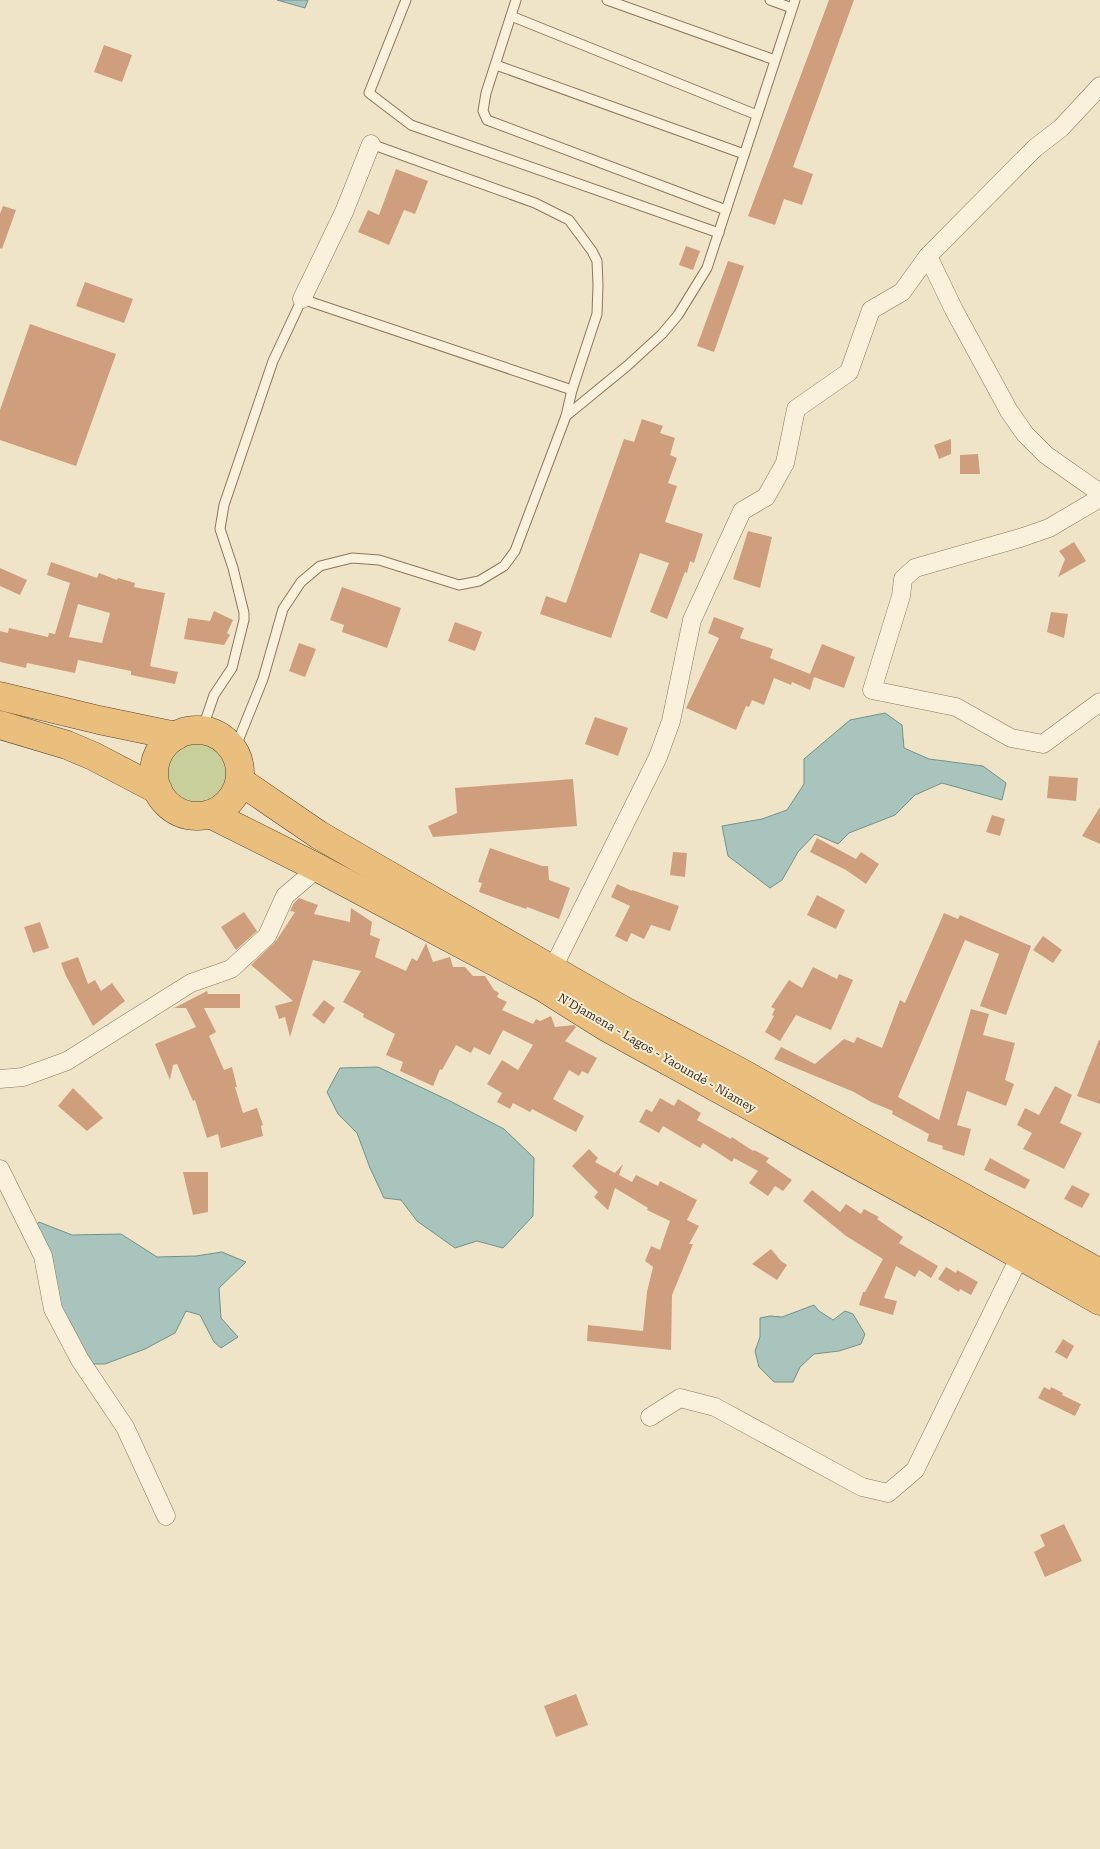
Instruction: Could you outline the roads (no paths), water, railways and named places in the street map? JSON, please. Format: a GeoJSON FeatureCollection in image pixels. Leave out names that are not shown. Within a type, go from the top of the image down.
{"type":"FeatureCollection","features":[{"type":"Feature","properties":{"kind":"highway"},"geometry":{"type":"LineString","coordinates":[[0,696],[98,720],[189,733],[215,734],[226,741],[239,760],[240,781],[230,801],[221,809],[210,814],[198,816],[185,814],[174,809],[164,800],[154,778],[155,765],[159,753],[166,743],[189,733]]}},
{"type":"Feature","properties":{"kind":"highway"},"geometry":{"type":"LineString","coordinates":[[0,726],[66,745],[93,756],[158,790]]}},
{"type":"Feature","properties":{"kind":"highway","name":"N'Djamena - Lagos - Yaoundé - Niamey"},"geometry":{"type":"LineString","coordinates":[[240,781],[319,835],[548,978],[606,1027],[947,1214],[1100,1301]]}},
{"type":"Feature","properties":{"kind":"highway","name":"N'Djamena - Lagos - Yaoundé - Niamey"},"geometry":{"type":"LineString","coordinates":[[210,814],[548,978],[619,1008],[742,1073],[1100,1273]]}},
{"type":"Feature","properties":{"kind":"street"},"geometry":{"type":"LineString","coordinates":[[548,978],[658,757],[671,721],[692,620],[742,511],[766,497],[785,463],[796,410],[849,372],[862,340],[871,310],[902,292],[928,256],[1035,148],[1061,128],[1100,86]]}},
{"type":"Feature","properties":{"kind":"street"},"geometry":{"type":"LineString","coordinates":[[302,299],[344,212],[371,144]]}},
{"type":"Feature","properties":{"kind":"street"},"geometry":{"type":"LineString","coordinates":[[928,256],[954,310],[1009,411],[1025,434],[1046,455],[1100,493]]}},
{"type":"Feature","properties":{"kind":"street"},"geometry":{"type":"LineString","coordinates":[[1100,498],[1049,528],[915,568],[903,580],[901,596],[872,690],[956,706],[1012,738],[1043,744],[1100,702]]}},
{"type":"Feature","properties":{"kind":"street"},"geometry":{"type":"LineString","coordinates":[[0,1079],[23,1077],[66,1061],[191,984],[231,969],[267,936],[284,896],[318,868]]}},
{"type":"Feature","properties":{"kind":"street"},"geometry":{"type":"LineString","coordinates":[[0,1169],[43,1256],[53,1309],[80,1360],[125,1427],[166,1516]]}},
{"type":"Feature","properties":{"kind":"street"},"geometry":{"type":"LineString","coordinates":[[650,1416],[680,1398],[715,1407],[862,1487],[888,1493],[915,1470],[1020,1256]]}},
{"type":"Feature","properties":{"kind":"lane"},"geometry":{"type":"LineString","coordinates":[[406,0],[369,93],[397,114],[412,125],[719,233]]}},
{"type":"Feature","properties":{"kind":"lane"},"geometry":{"type":"LineString","coordinates":[[516,0],[486,93],[483,111],[487,120],[726,210]]}},
{"type":"Feature","properties":{"kind":"lane"},"geometry":{"type":"LineString","coordinates":[[608,0],[775,60]]}},
{"type":"Feature","properties":{"kind":"lane"},"geometry":{"type":"LineString","coordinates":[[566,416],[627,366],[662,334],[673,321],[707,268],[793,4],[770,0]]}},
{"type":"Feature","properties":{"kind":"lane"},"geometry":{"type":"LineString","coordinates":[[511,16],[757,115]]}},
{"type":"Feature","properties":{"kind":"lane"},"geometry":{"type":"LineString","coordinates":[[496,66],[744,154]]}},
{"type":"Feature","properties":{"kind":"lane"},"geometry":{"type":"LineString","coordinates":[[234,751],[263,679],[283,609],[301,582],[320,566],[352,558],[380,560],[458,585],[479,582],[504,566],[515,551],[566,416],[572,390],[598,314],[597,261],[592,251],[569,220],[535,203],[371,144]]}},
{"type":"Feature","properties":{"kind":"lane"},"geometry":{"type":"LineString","coordinates":[[189,733],[232,668],[244,613],[235,576],[220,529],[224,505],[273,360],[302,299],[572,390]]}},
{"type":"Feature","properties":{"kind":"water"},"geometry":{"type":"Polygon","coordinates":[[[277,0],[308,0],[305,8],[277,0]]]}},
{"type":"Feature","properties":{"kind":"water"},"geometry":{"type":"Polygon","coordinates":[[[885,713],[902,725],[904,748],[929,759],[983,766],[1006,783],[1002,800],[942,783],[915,795],[895,815],[849,833],[838,844],[815,834],[798,852],[782,880],[770,888],[728,856],[722,826],[762,819],[787,810],[804,784],[804,759],[850,720],[885,713]]]}},
{"type":"Feature","properties":{"kind":"water"},"geometry":{"type":"Polygon","coordinates":[[[378,1067],[504,1129],[534,1158],[533,1216],[503,1248],[477,1241],[455,1248],[417,1221],[401,1200],[384,1198],[357,1133],[338,1114],[327,1092],[340,1068],[378,1067]]]}},
{"type":"Feature","properties":{"kind":"water"},"geometry":{"type":"Polygon","coordinates":[[[39,1222],[72,1235],[121,1234],[157,1257],[196,1256],[222,1252],[246,1262],[219,1288],[221,1318],[238,1337],[221,1348],[214,1342],[200,1315],[186,1311],[175,1333],[145,1349],[105,1364],[91,1364],[64,1315],[35,1227],[39,1222]]]}},
{"type":"Feature","properties":{"kind":"water"},"geometry":{"type":"Polygon","coordinates":[[[814,1305],[819,1311],[833,1320],[845,1311],[853,1314],[865,1334],[861,1344],[839,1351],[814,1354],[800,1367],[793,1382],[774,1382],[759,1367],[755,1351],[760,1337],[760,1318],[770,1316],[782,1317],[814,1305]]]}}]}
